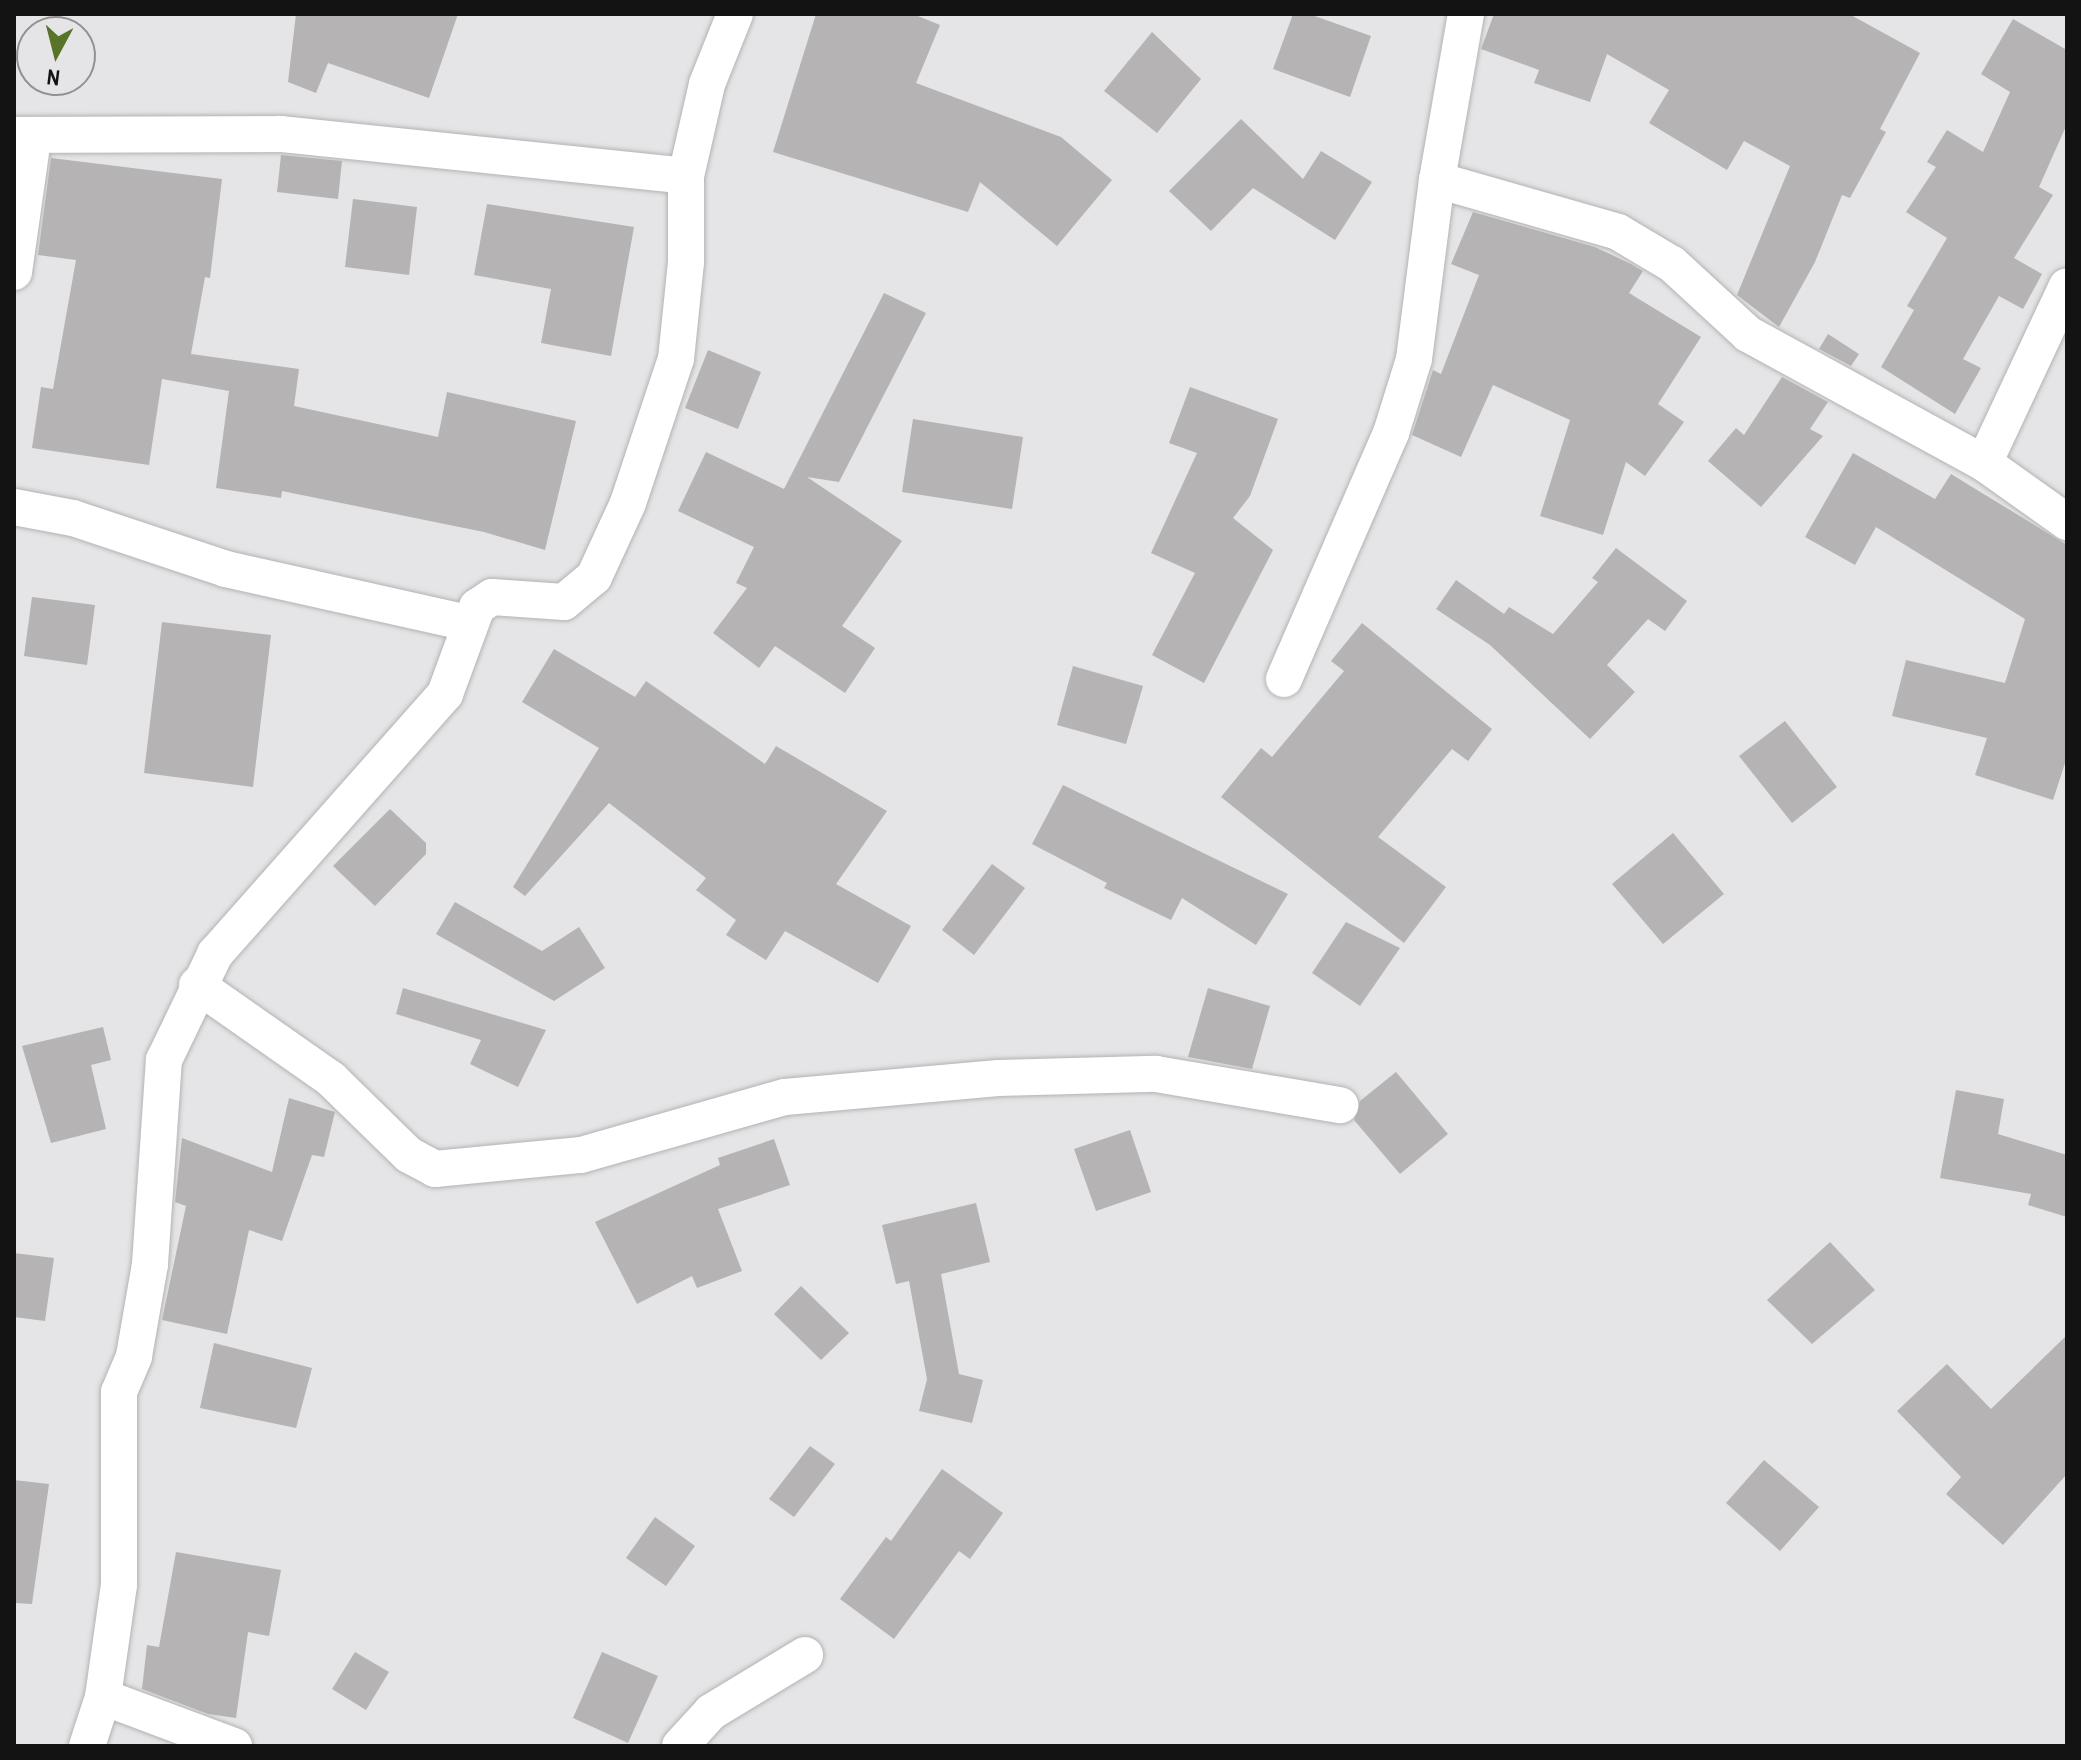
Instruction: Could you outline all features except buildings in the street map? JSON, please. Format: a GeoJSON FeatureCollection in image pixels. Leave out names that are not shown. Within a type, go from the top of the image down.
{"type":"FeatureCollection","features":[{"type":"Feature","properties":{"kind":"street"},"geometry":{"type":"LineString","coordinates":[[87,1746],[103,1697],[120,1572],[119,1392],[134,1356],[150,1264],[164,1060],[197,985],[215,954],[445,694],[467,623],[492,597],[564,602],[594,577],[628,503],[676,359],[686,262],[686,176],[707,84],[735,14]]}},
{"type":"Feature","properties":{"kind":"street"},"geometry":{"type":"LineString","coordinates":[[1284,679],[1391,433],[1414,359],[1437,180],[1466,14]]}},
{"type":"Feature","properties":{"kind":"street"},"geometry":{"type":"LineString","coordinates":[[14,272],[24,136],[281,134],[686,176]]}},
{"type":"Feature","properties":{"kind":"street"},"geometry":{"type":"LineString","coordinates":[[1437,180],[1618,232],[1672,264],[1748,334],[1984,463],[2067,522]]}},
{"type":"Feature","properties":{"kind":"street"},"geometry":{"type":"LineString","coordinates":[[1984,463],[2067,286]]}},
{"type":"Feature","properties":{"kind":"street"},"geometry":{"type":"LineString","coordinates":[[14,507],[73,518],[226,569],[467,623]]}},
{"type":"Feature","properties":{"kind":"street"},"geometry":{"type":"LineString","coordinates":[[197,985],[331,1079],[409,1155],[435,1169],[581,1155],[785,1097],[998,1078],[1156,1074],[1340,1105]]}},
{"type":"Feature","properties":{"kind":"street"},"geometry":{"type":"LineString","coordinates":[[680,1746],[711,1712],[805,1655]]}},
{"type":"Feature","properties":{"kind":"street"},"geometry":{"type":"LineString","coordinates":[[103,1697],[234,1746]]}}]}
